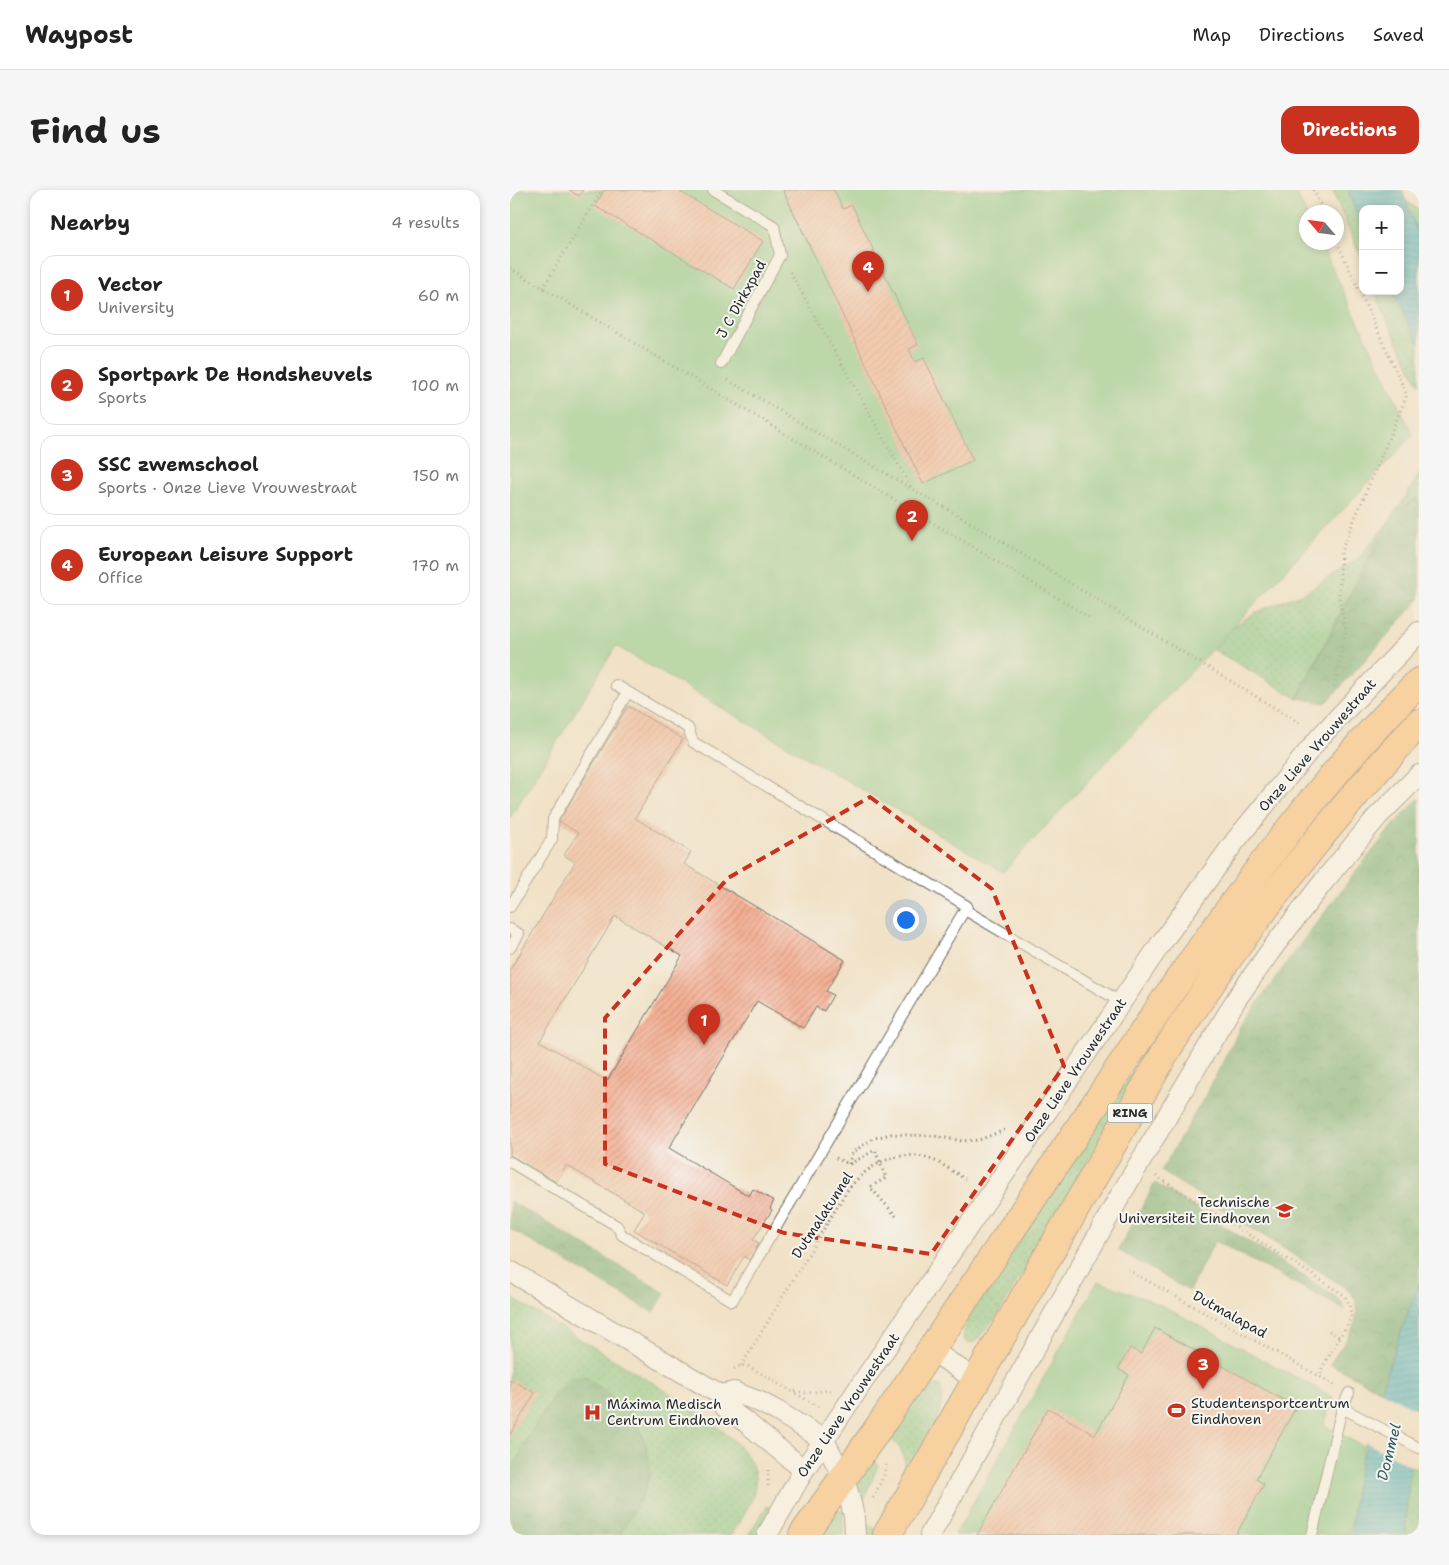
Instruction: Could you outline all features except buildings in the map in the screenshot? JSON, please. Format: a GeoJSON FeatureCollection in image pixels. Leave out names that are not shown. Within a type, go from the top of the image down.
{"type":"FeatureCollection","features":[{"type":"Feature","properties":{"kind":"main road","name":"RING"},"geometry":{"type":"LineString","coordinates":[[803,1535],[844,1479],[1209,937],[1306,808],[1359,746],[1419,682]]}},
{"type":"Feature","properties":{"kind":"main road","name":"RING"},"geometry":{"type":"LineString","coordinates":[[887,1535],[1169,1046],[1198,1001],[1293,870],[1374,772],[1419,722]]}},
{"type":"Feature","properties":{"kind":"street","name":"Onze Lieve Vrouwestraat"},"geometry":{"type":"LineString","coordinates":[[767,1535],[804,1470],[838,1419],[1121,1002],[1236,840],[1325,732],[1419,632]]}},
{"type":"Feature","properties":{"kind":"street"},"geometry":{"type":"LineString","coordinates":[[930,1535],[1138,1165],[1237,998],[1324,881],[1377,817],[1419,774]]}},
{"type":"Feature","properties":{"kind":"street"},"geometry":{"type":"LineString","coordinates":[[510,1271],[721,1395],[725,1407],[804,1470]]}},
{"type":"Feature","properties":{"kind":"street"},"geometry":{"type":"LineString","coordinates":[[931,1350],[976,1380]]}},
{"type":"Feature","properties":{"kind":"street"},"geometry":{"type":"LineString","coordinates":[[721,1395],[734,1392],[760,1402],[777,1410],[824,1440],[844,1479],[854,1516],[855,1535]]}},
{"type":"Feature","properties":{"kind":"lane","name":"J C Dirkxpad"},"geometry":{"type":"LineString","coordinates":[[713,190],[774,226],[780,255],[720,364]]}},
{"type":"Feature","properties":{"kind":"lane"},"geometry":{"type":"LineString","coordinates":[[510,1162],[616,1226],[622,1235],[732,1302],[967,906],[693,742],[688,728],[616,685]]}},
{"type":"Feature","properties":{"kind":"lane"},"geometry":{"type":"LineString","coordinates":[[510,907],[552,839],[553,819],[628,692]]}},
{"type":"Feature","properties":{"kind":"lane"},"geometry":{"type":"LineString","coordinates":[[965,910],[1121,1002]]}},
{"type":"Feature","properties":{"kind":"lane"},"geometry":{"type":"LineString","coordinates":[[510,929],[519,934],[510,948]]}},
{"type":"Feature","properties":{"kind":"lane"},"geometry":{"type":"LineString","coordinates":[[1312,1535],[1342,1408],[1349,1393]]}},
{"type":"Feature","properties":{"kind":"lane"},"geometry":{"type":"LineString","coordinates":[[1342,1408],[1419,1448]]}},
{"type":"Feature","properties":{"kind":"path"},"geometry":{"type":"LineString","coordinates":[[543,288],[602,190]]}},
{"type":"Feature","properties":{"kind":"path"},"geometry":{"type":"LineString","coordinates":[[1313,190],[1320,205]]}},
{"type":"Feature","properties":{"kind":"path"},"geometry":{"type":"LineString","coordinates":[[720,364],[719,375],[972,523],[1306,727],[1325,732],[1346,630],[1339,598],[1341,551],[1408,395],[1341,250]]}},
{"type":"Feature","properties":{"kind":"path"},"geometry":{"type":"LineString","coordinates":[[780,255],[912,489]]}},
{"type":"Feature","properties":{"kind":"path"},"geometry":{"type":"LineString","coordinates":[[510,268],[1089,617]]}},
{"type":"Feature","properties":{"kind":"path"},"geometry":{"type":"LineString","coordinates":[[896,1216],[870,1187],[886,1178],[875,1150],[849,1164],[852,1153],[857,1149],[874,1138],[891,1134],[934,1136],[963,1141],[979,1140],[1009,1128]]}},
{"type":"Feature","properties":{"kind":"path","name":"Dutmalatunnel"},"geometry":{"type":"LineString","coordinates":[[838,1419],[758,1370],[742,1365],[846,1192],[864,1172],[880,1162],[914,1156],[928,1158],[965,1179]]}},
{"type":"Feature","properties":{"kind":"path"},"geometry":{"type":"LineString","coordinates":[[1138,1165],[1344,1295],[1350,1305],[1351,1318],[1341,1338],[1329,1331]]}},
{"type":"Feature","properties":{"kind":"path","name":"Dutmalapad"},"geometry":{"type":"LineString","coordinates":[[1128,1270],[1320,1377],[1322,1368],[1341,1338]]}},
{"type":"Feature","properties":{"kind":"path"},"geometry":{"type":"LineString","coordinates":[[767,1492],[770,1442]]}},
{"type":"Feature","properties":{"kind":"highlighted area"},"geometry":{"type":"Polygon","coordinates":[[[870,797],[992,889],[1064,1066],[931,1254],[784,1233],[605,1164],[605,1018],[728,878],[870,797]]]}},
{"type":"Feature","properties":{"kind":"green space"},"geometry":{"type":"Polygon","coordinates":[[[510,190],[1295,190],[1302,205],[1299,205],[1299,250],[1323,250],[1413,435],[1003,872],[616,646],[510,818],[510,190]]]}},
{"type":"Feature","properties":{"kind":"green space"},"geometry":{"type":"Polygon","coordinates":[[[1332,190],[1348,190],[1359,220],[1359,253],[1344,218],[1344,205],[1338,205],[1332,190]]]}},
{"type":"Feature","properties":{"kind":"green space"},"geometry":{"type":"Polygon","coordinates":[[[1406,201],[1419,210],[1419,237],[1406,201]]]}},
{"type":"Feature","properties":{"kind":"green space"},"geometry":{"type":"Polygon","coordinates":[[[1377,295],[1393,295],[1419,343],[1419,385],[1388,323],[1377,295]]]}},
{"type":"Feature","properties":{"kind":"green space"},"geometry":{"type":"Polygon","coordinates":[[[1419,473],[1419,497],[1395,512],[1404,500],[1419,473]]]}},
{"type":"Feature","properties":{"kind":"green space"},"geometry":{"type":"Polygon","coordinates":[[[1419,497],[1419,600],[1326,703],[1297,698],[1389,521],[1395,512],[1419,497]]]}},
{"type":"Feature","properties":{"kind":"green space"},"geometry":{"type":"Polygon","coordinates":[[[1389,521],[1381,533],[1297,698],[1204,644],[1218,638],[1254,613],[1308,591],[1358,559],[1389,521]]]}},
{"type":"Feature","properties":{"kind":"green space"},"geometry":{"type":"Polygon","coordinates":[[[1419,798],[1419,1284],[1381,1391],[1330,1364],[1351,1332],[1357,1315],[1354,1297],[1343,1286],[1161,1171],[1208,1091],[1240,1028],[1344,887],[1390,829],[1419,798]]]}},
{"type":"Feature","properties":{"kind":"green space"},"geometry":{"type":"Polygon","coordinates":[[[1135,1068],[1140,1071],[999,1313],[975,1342],[967,1343],[963,1338],[970,1314],[1135,1068]]]}},
{"type":"Feature","properties":{"kind":"green space"},"geometry":{"type":"Polygon","coordinates":[[[1155,1183],[1326,1290],[1341,1301],[1345,1310],[1215,1241],[1189,1291],[1118,1250],[1155,1183]]]}},
{"type":"Feature","properties":{"kind":"green space"},"geometry":{"type":"Polygon","coordinates":[[[510,1201],[665,1293],[654,1313],[510,1229],[510,1201]]]}},
{"type":"Feature","properties":{"kind":"green space","name":"Studentensportcentrum Eindhoven"},"geometry":{"type":"Polygon","coordinates":[[[1098,1281],[1159,1304],[1333,1397],[1324,1425],[1363,1446],[1349,1535],[955,1535],[1098,1281]]]}},
{"type":"Feature","properties":{"kind":"green space"},"geometry":{"type":"Polygon","coordinates":[[[510,1297],[689,1406],[729,1436],[743,1451],[752,1465],[755,1475],[754,1493],[746,1511],[731,1535],[619,1535],[642,1497],[650,1474],[630,1413],[585,1377],[526,1441],[510,1475],[510,1297]]]}},
{"type":"Feature","properties":{"kind":"green space"},"geometry":{"type":"Polygon","coordinates":[[[586,1377],[623,1406],[637,1424],[650,1460],[649,1476],[644,1492],[619,1535],[516,1535],[510,1520],[510,1475],[526,1441],[551,1399],[570,1378],[586,1377]]]}},
{"type":"Feature","properties":{"kind":"green space"},"geometry":{"type":"Polygon","coordinates":[[[934,1385],[940,1385],[942,1396],[940,1410],[934,1427],[890,1503],[902,1477],[904,1464],[901,1450],[887,1436],[908,1408],[934,1385]]]}},
{"type":"Feature","properties":{"kind":"green space"},"geometry":{"type":"Polygon","coordinates":[[[873,1457],[878,1465],[867,1491],[863,1508],[868,1524],[877,1530],[875,1535],[861,1535],[855,1484],[873,1457]]]}},
{"type":"Feature","properties":{"kind":"green space"},"geometry":{"type":"Polygon","coordinates":[[[1410,1466],[1419,1470],[1419,1535],[1406,1535],[1410,1466]]]}},
{"type":"Feature","properties":{"kind":"green space"},"geometry":{"type":"Polygon","coordinates":[[[767,1506],[770,1508],[764,1527],[759,1535],[748,1535],[767,1506]]]}},
{"type":"Feature","properties":{"kind":"green space"},"geometry":{"type":"Polygon","coordinates":[[[837,1510],[843,1511],[843,1535],[820,1535],[837,1510]]]}},
{"type":"Feature","properties":{"kind":"water"},"geometry":{"type":"Polygon","coordinates":[[[1348,190],[1402,190],[1419,237],[1419,343],[1393,295],[1404,295],[1404,205],[1359,205],[1359,220],[1348,190]]]}},
{"type":"Feature","properties":{"kind":"water","name":"Dommel"},"geometry":{"type":"Polygon","coordinates":[[[1419,1284],[1419,1432],[1410,1468],[1406,1535],[1351,1535],[1356,1485],[1375,1408],[1419,1284]]]}},
{"type":"Feature","properties":{"kind":"pier"},"geometry":{"type":"Polygon","coordinates":[[[1379,1390],[1419,1411],[1419,1442],[1413,1467],[1365,1442],[1379,1390]]]}},
{"type":"Feature","properties":{"kind":"place","name":"European Leisure Support"},"geometry":{"type":"Point","coordinates":[868,292]}},
{"type":"Feature","properties":{"kind":"place","name":"Sportpark De Hondsheuvels"},"geometry":{"type":"Point","coordinates":[912,541]}},
{"type":"Feature","properties":{"kind":"place","name":"Vector"},"geometry":{"type":"Point","coordinates":[704,1045]}},
{"type":"Feature","properties":{"kind":"place","name":"Technische Universiteit Eindhoven"},"geometry":{"type":"Point","coordinates":[1284,1210]}},
{"type":"Feature","properties":{"kind":"place","name":"SSC zwemschool"},"geometry":{"type":"Point","coordinates":[1203,1389]}},
{"type":"Feature","properties":{"kind":"place","name":"Studentensportcentrum Eindhoven"},"geometry":{"type":"Point","coordinates":[1177,1411]}},
{"type":"Feature","properties":{"kind":"place","name":"Máxima Medisch Centrum Eindhoven"},"geometry":{"type":"Point","coordinates":[593,1412]}}]}
